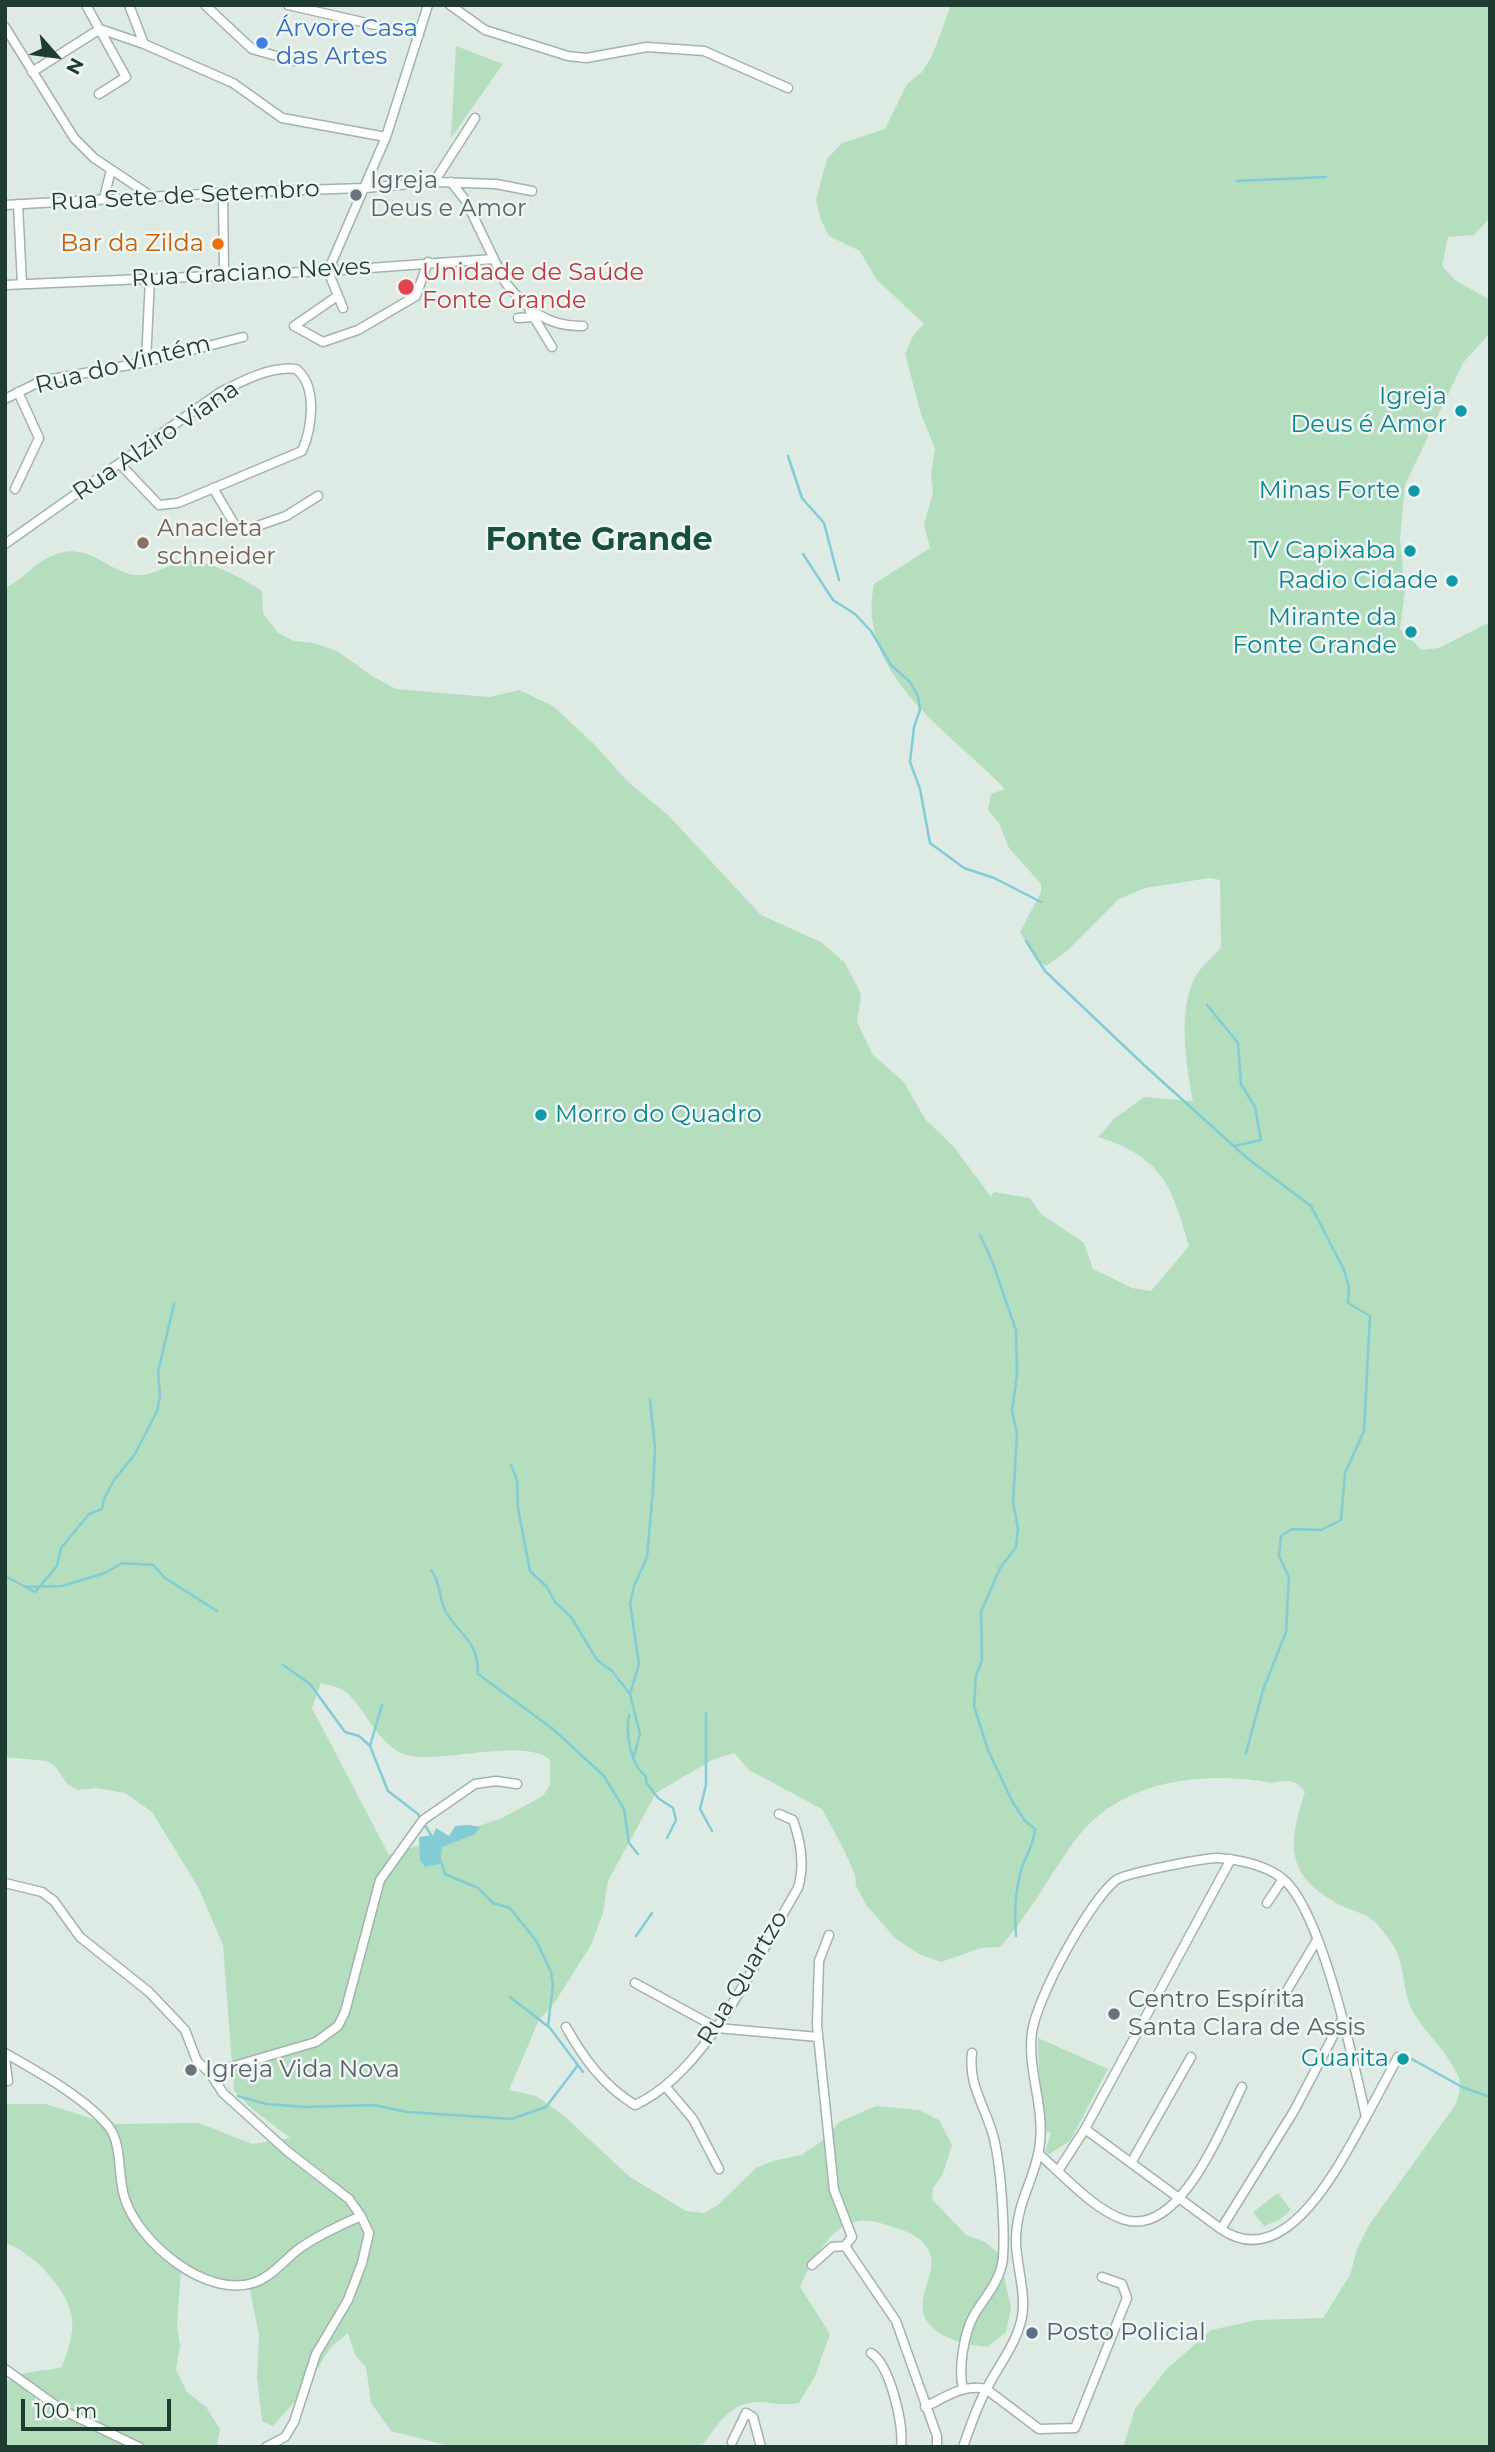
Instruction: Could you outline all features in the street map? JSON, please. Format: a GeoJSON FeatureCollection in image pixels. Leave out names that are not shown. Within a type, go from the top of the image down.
{"type":"FeatureCollection","features":[{"type":"Feature","properties":{"kind":"street"},"geometry":{"type":"LineString","coordinates":[[86,5],[126,76],[99,94]]}},
{"type":"Feature","properties":{"kind":"street"},"geometry":{"type":"LineString","coordinates":[[129,5],[144,44]]}},
{"type":"Feature","properties":{"kind":"street"},"geometry":{"type":"LineString","coordinates":[[205,5],[252,49],[294,61]]}},
{"type":"Feature","properties":{"kind":"street"},"geometry":{"type":"LineString","coordinates":[[288,5],[419,35]]}},
{"type":"Feature","properties":{"kind":"street"},"geometry":{"type":"LineString","coordinates":[[343,308],[336,297],[328,271],[386,137],[428,5]]}},
{"type":"Feature","properties":{"kind":"street"},"geometry":{"type":"LineString","coordinates":[[450,5],[485,30],[568,56],[586,58],[647,47],[691,49],[717,56],[788,88]]}},
{"type":"Feature","properties":{"kind":"street"},"geometry":{"type":"LineString","coordinates":[[5,27],[74,138],[111,170],[151,196]]}},
{"type":"Feature","properties":{"kind":"street"},"geometry":{"type":"LineString","coordinates":[[100,29],[144,44],[233,83],[282,118],[386,137]]}},
{"type":"Feature","properties":{"kind":"street"},"geometry":{"type":"LineString","coordinates":[[32,72],[100,29]]}},
{"type":"Feature","properties":{"kind":"street"},"geometry":{"type":"LineString","coordinates":[[434,182],[475,118]]}},
{"type":"Feature","properties":{"kind":"street"},"geometry":{"type":"LineString","coordinates":[[104,198],[111,182],[111,170]]}},
{"type":"Feature","properties":{"kind":"street","name":"Rua Sete de Setembro"},"geometry":{"type":"LineString","coordinates":[[5,205],[223,192],[365,188],[434,182],[496,184],[532,191]]}},
{"type":"Feature","properties":{"kind":"street"},"geometry":{"type":"LineString","coordinates":[[451,182],[466,201],[505,282],[532,314],[552,347]]}},
{"type":"Feature","properties":{"kind":"street"},"geometry":{"type":"LineString","coordinates":[[223,192],[224,274]]}},
{"type":"Feature","properties":{"kind":"street"},"geometry":{"type":"LineString","coordinates":[[18,204],[22,284]]}},
{"type":"Feature","properties":{"kind":"street","name":"Rua Graciano Neves"},"geometry":{"type":"LineString","coordinates":[[5,285],[328,271],[493,259]]}},
{"type":"Feature","properties":{"kind":"street"},"geometry":{"type":"LineString","coordinates":[[336,297],[294,326],[320,341],[338,339],[408,302],[421,287],[428,262]]}},
{"type":"Feature","properties":{"kind":"street"},"geometry":{"type":"LineString","coordinates":[[146,362],[150,278]]}},
{"type":"Feature","properties":{"kind":"street"},"geometry":{"type":"LineString","coordinates":[[518,318],[532,314],[561,325],[583,326]]}},
{"type":"Feature","properties":{"kind":"street","name":"Rua do Vintém"},"geometry":{"type":"LineString","coordinates":[[5,398],[41,381],[146,362],[243,337]]}},
{"type":"Feature","properties":{"kind":"street","name":"Rua Alziro Viana"},"geometry":{"type":"LineString","coordinates":[[5,544],[219,393],[239,383],[285,368],[296,369],[310,386],[311,398],[302,451],[213,488]]}},
{"type":"Feature","properties":{"kind":"street"},"geometry":{"type":"LineString","coordinates":[[15,489],[39,438],[18,392]]}},
{"type":"Feature","properties":{"kind":"street"},"geometry":{"type":"LineString","coordinates":[[120,464],[159,505],[178,503],[213,488],[236,527],[243,531],[286,516],[318,496]]}},
{"type":"Feature","properties":{"kind":"street"},"geometry":{"type":"LineString","coordinates":[[210,2073],[316,2042],[338,2026],[345,2012],[380,1880],[423,1819],[475,1784],[496,1781],[517,1784]]}},
{"type":"Feature","properties":{"kind":"street","name":"Rua Quartzo"},"geometry":{"type":"LineString","coordinates":[[566,2027],[582,2056],[599,2076],[635,2105],[665,2086],[718,2028],[798,1888],[802,1875],[799,1836],[793,1820],[779,1814]]}},
{"type":"Feature","properties":{"kind":"street"},"geometry":{"type":"LineString","coordinates":[[963,2447],[986,2389],[1017,2335],[1022,2318],[1023,2299],[1016,2244],[1018,2211],[1039,2154],[1042,2112],[1033,2076],[1032,2031],[1047,1986],[1097,1904],[1117,1878],[1210,1857],[1231,1859],[1260,1867],[1283,1880],[1296,1893],[1317,1940],[1342,2019],[1366,2117]]}},
{"type":"Feature","properties":{"kind":"street"},"geometry":{"type":"LineString","coordinates":[[1058,2171],[1086,2129],[1231,1859]]}},
{"type":"Feature","properties":{"kind":"street"},"geometry":{"type":"LineString","coordinates":[[1267,1903],[1283,1880]]}},
{"type":"Feature","properties":{"kind":"street"},"geometry":{"type":"LineString","coordinates":[[5,1883],[42,1892],[54,1900],[80,1937],[149,1992],[185,2029],[197,2060],[210,2073],[223,2093],[287,2151],[349,2199],[369,2233],[362,2263],[348,2300],[316,2354],[302,2405],[294,2422],[285,2437],[266,2447]]}},
{"type":"Feature","properties":{"kind":"street"},"geometry":{"type":"LineString","coordinates":[[812,2265],[832,2247],[845,2246],[852,2237],[834,2190],[818,2037],[816,1982],[819,1961],[830,1935]]}},
{"type":"Feature","properties":{"kind":"street"},"geometry":{"type":"LineString","coordinates":[[1280,2002],[1317,1940]]}},
{"type":"Feature","properties":{"kind":"street"},"geometry":{"type":"LineString","coordinates":[[635,1983],[718,2028],[818,2037]]}},
{"type":"Feature","properties":{"kind":"street"},"geometry":{"type":"LineString","coordinates":[[1222,2229],[1294,2111],[1342,2019]]}},
{"type":"Feature","properties":{"kind":"street"},"geometry":{"type":"LineString","coordinates":[[963,2389],[967,2338],[974,2316],[997,2280],[1003,2258],[998,2158],[993,2134],[972,2087],[972,2053]]}},
{"type":"Feature","properties":{"kind":"street"},"geometry":{"type":"LineString","coordinates":[[5,2055],[71,2095],[107,2124],[115,2136],[119,2181],[126,2203],[144,2232],[169,2258],[207,2281],[253,2283],[325,2232],[361,2216]]}},
{"type":"Feature","properties":{"kind":"street"},"geometry":{"type":"LineString","coordinates":[[5,2055],[8,2081]]}},
{"type":"Feature","properties":{"kind":"street"},"geometry":{"type":"LineString","coordinates":[[1131,2163],[1191,2057]]}},
{"type":"Feature","properties":{"kind":"street"},"geometry":{"type":"LineString","coordinates":[[1086,2129],[1230,2236],[1250,2240],[1269,2235],[1301,2217],[1320,2195],[1398,2057]]}},
{"type":"Feature","properties":{"kind":"street"},"geometry":{"type":"LineString","coordinates":[[665,2086],[693,2119],[719,2169]]}},
{"type":"Feature","properties":{"kind":"street"},"geometry":{"type":"LineString","coordinates":[[1039,2154],[1077,2188],[1124,2220],[1152,2218],[1181,2199],[1242,2087]]}},
{"type":"Feature","properties":{"kind":"street"},"geometry":{"type":"LineString","coordinates":[[845,2246],[895,2321],[937,2447]]}},
{"type":"Feature","properties":{"kind":"street"},"geometry":{"type":"LineString","coordinates":[[925,2407],[963,2389],[986,2389],[1039,2429],[1075,2428],[1127,2298],[1127,2291],[1122,2284],[1102,2277]]}},
{"type":"Feature","properties":{"kind":"street"},"geometry":{"type":"LineString","coordinates":[[871,2353],[882,2363],[902,2427],[901,2447]]}},
{"type":"Feature","properties":{"kind":"street"},"geometry":{"type":"LineString","coordinates":[[5,2369],[62,2410],[139,2447]]}},
{"type":"Feature","properties":{"kind":"street"},"geometry":{"type":"LineString","coordinates":[[732,2442],[746,2413],[752,2417],[761,2447]]}},
{"type":"Feature","properties":{"kind":"green space"},"geometry":{"type":"Polygon","coordinates":[[[951,5],[1490,5],[1488,220],[1474,235],[1448,237],[1442,266],[1455,280],[1490,300],[1490,333],[1463,363],[1405,485],[1400,539],[1405,591],[1400,629],[1422,650],[1439,648],[1490,622],[1490,2447],[1123,2447],[1135,2409],[1166,2370],[1211,2330],[1257,2320],[1323,2318],[1350,2275],[1357,2249],[1369,2225],[1458,2098],[1459,2078],[1450,2060],[1413,2012],[1407,1998],[1397,1951],[1392,1943],[1377,1924],[1325,1896],[1311,1885],[1302,1873],[1294,1846],[1295,1830],[1305,1792],[1302,1788],[1282,1781],[1272,1783],[1217,1778],[1163,1784],[1137,1793],[1113,1805],[1092,1822],[1073,1843],[1000,1947],[981,1948],[941,1962],[919,1954],[896,1939],[867,1906],[856,1886],[855,1875],[843,1848],[822,1809],[749,1770],[734,1753],[712,1760],[656,1793],[608,1881],[603,1913],[591,1945],[555,2002],[539,2020],[509,2090],[536,2096],[562,2114],[630,2177],[686,2211],[704,2213],[718,2205],[756,2168],[801,2155],[822,2141],[839,2122],[876,2106],[919,2110],[939,2120],[952,2145],[943,2174],[933,2188],[932,2199],[966,2235],[985,2242],[999,2254],[1011,2308],[1006,2332],[987,2347],[956,2341],[934,2330],[924,2315],[923,2306],[931,2269],[926,2246],[905,2231],[877,2222],[858,2221],[839,2230],[822,2247],[800,2287],[830,2334],[815,2376],[799,2403],[750,2402],[741,2405],[719,2423],[701,2447],[453,2447],[391,2431],[371,2403],[366,2367],[355,2355],[348,2333],[331,2347],[300,2396],[273,2426],[262,2421],[257,2377],[259,2335],[249,2286],[232,2286],[181,2268],[177,2326],[180,2346],[176,2370],[187,2392],[206,2407],[220,2429],[217,2447],[5,2447],[5,2383],[26,2373],[62,2367],[70,2343],[72,2319],[64,2296],[48,2273],[16,2247],[5,2243],[5,2104],[46,2104],[109,2124],[199,2123],[252,2144],[290,2138],[234,2091],[223,1945],[198,1887],[152,1812],[125,1793],[96,1788],[78,1790],[67,1784],[56,1767],[47,1761],[5,1757],[5,588],[47,558],[64,552],[83,553],[135,575],[149,574],[180,562],[205,563],[262,591],[263,613],[278,633],[294,641],[314,643],[337,651],[396,689],[489,697],[519,690],[553,706],[595,745],[628,782],[668,815],[761,915],[821,942],[845,963],[861,994],[857,1022],[873,1055],[904,1082],[925,1119],[954,1147],[991,1197],[994,1192],[1030,1198],[1041,1214],[1084,1243],[1093,1269],[1132,1288],[1151,1291],[1189,1246],[1177,1207],[1162,1177],[1151,1165],[1120,1145],[1098,1137],[1115,1118],[1144,1097],[1193,1101],[1186,1053],[1187,999],[1199,971],[1221,947],[1220,880],[1210,878],[1145,888],[1119,899],[1067,951],[1046,966],[1036,959],[1020,932],[1041,892],[1041,884],[1009,848],[999,823],[988,810],[991,794],[1005,789],[912,699],[893,674],[879,646],[872,617],[874,584],[930,548],[924,525],[933,492],[931,473],[935,449],[921,414],[905,354],[914,334],[924,324],[876,279],[860,251],[829,236],[820,218],[816,200],[827,159],[842,143],[885,129],[907,84],[922,72],[932,56],[951,5]],[[321,1683],[312,1708],[389,1855],[500,1819],[543,1796],[550,1784],[550,1760],[539,1754],[505,1751],[426,1757],[400,1753],[382,1738],[346,1692],[321,1683]]]}},
{"type":"Feature","properties":{"kind":"green space"},"geometry":{"type":"Polygon","coordinates":[[[456,46],[503,64],[451,138],[456,46]]]}},
{"type":"Feature","properties":{"kind":"green space"},"geometry":{"type":"Polygon","coordinates":[[[1038,2038],[1108,2069],[1070,2141],[1049,2154],[1045,2151],[1051,2133],[1046,2132],[1044,2120],[1038,2038]]]}},
{"type":"Feature","properties":{"kind":"green space"},"geometry":{"type":"Polygon","coordinates":[[[1278,2193],[1291,2210],[1279,2220],[1264,2226],[1253,2212],[1278,2193]]]}},
{"type":"Feature","properties":{"kind":"water"},"geometry":{"type":"Polygon","coordinates":[[[455,1826],[480,1827],[475,1834],[442,1847],[440,1864],[425,1867],[420,1860],[419,1837],[433,1835],[436,1828],[449,1836],[455,1826]]]}},
{"type":"Feature","properties":{"kind":"waterway"},"geometry":{"type":"LineString","coordinates":[[1237,181],[1326,177]]}},
{"type":"Feature","properties":{"kind":"waterway"},"geometry":{"type":"LineString","coordinates":[[788,456],[802,498],[824,523],[839,580]]}},
{"type":"Feature","properties":{"kind":"waterway"},"geometry":{"type":"LineString","coordinates":[[803,554],[833,600],[855,614],[871,631],[891,665],[910,682],[918,696],[920,710],[914,727],[910,762],[920,789],[930,843],[964,868],[994,878],[1041,902]]}},
{"type":"Feature","properties":{"kind":"waterway"},"geometry":{"type":"LineString","coordinates":[[1026,941],[1045,971],[1144,1065],[1247,1158],[1311,1206],[1344,1270],[1349,1288],[1348,1303],[1370,1316],[1364,1431],[1345,1473],[1341,1520],[1321,1530],[1292,1529],[1281,1536],[1279,1556],[1289,1577],[1286,1632],[1263,1690],[1246,1753]]}},
{"type":"Feature","properties":{"kind":"waterway"},"geometry":{"type":"LineString","coordinates":[[1207,1005],[1238,1043],[1241,1084],[1255,1107],[1261,1140],[1234,1146]]}},
{"type":"Feature","properties":{"kind":"waterway"},"geometry":{"type":"LineString","coordinates":[[980,1235],[1016,1330],[1017,1375],[1012,1411],[1017,1434],[1013,1502],[1018,1529],[1016,1547],[1000,1568],[981,1612],[982,1660],[976,1676],[974,1706],[988,1750],[1012,1801],[1025,1821],[1035,1829],[1017,1886],[1016,1936]]}},
{"type":"Feature","properties":{"kind":"waterway"},"geometry":{"type":"LineString","coordinates":[[5,1576],[35,1592],[57,1566],[61,1548],[89,1514],[102,1509],[114,1480],[135,1454],[157,1411],[160,1396],[158,1372],[174,1304]]}},
{"type":"Feature","properties":{"kind":"waterway"},"geometry":{"type":"LineString","coordinates":[[630,1694],[639,1664],[630,1603],[634,1586],[647,1557],[653,1490],[655,1448],[650,1400]]}},
{"type":"Feature","properties":{"kind":"waterway"},"geometry":{"type":"LineString","coordinates":[[511,1465],[517,1480],[518,1508],[530,1571],[571,1617],[597,1660],[612,1671],[630,1694],[640,1734],[634,1756]]}},
{"type":"Feature","properties":{"kind":"waterway"},"geometry":{"type":"LineString","coordinates":[[27,1587],[62,1586],[105,1573],[122,1563],[153,1565],[165,1578],[217,1611]]}},
{"type":"Feature","properties":{"kind":"waterway"},"geometry":{"type":"LineString","coordinates":[[431,1570],[446,1612],[472,1646],[478,1674],[553,1729],[604,1776],[624,1809],[629,1843],[638,1854]]}},
{"type":"Feature","properties":{"kind":"waterway"},"geometry":{"type":"LineString","coordinates":[[283,1665],[310,1684],[345,1732],[359,1736],[370,1746],[388,1791],[418,1814],[431,1835]]}},
{"type":"Feature","properties":{"kind":"waterway"},"geometry":{"type":"LineString","coordinates":[[370,1746],[382,1705]]}},
{"type":"Feature","properties":{"kind":"waterway"},"geometry":{"type":"LineString","coordinates":[[706,1713],[706,1785],[700,1809],[712,1831]]}},
{"type":"Feature","properties":{"kind":"waterway"},"geometry":{"type":"LineString","coordinates":[[629,1715],[629,1739],[636,1765],[646,1776],[646,1782],[658,1798],[673,1808],[676,1820],[667,1838]]}},
{"type":"Feature","properties":{"kind":"waterway"},"geometry":{"type":"LineString","coordinates":[[441,1861],[445,1874],[478,1888],[493,1903],[510,1908],[537,1942],[551,1972],[553,1985],[548,2026]]}},
{"type":"Feature","properties":{"kind":"waterway"},"geometry":{"type":"LineString","coordinates":[[636,1936],[652,1913]]}},
{"type":"Feature","properties":{"kind":"waterway"},"geometry":{"type":"LineString","coordinates":[[510,1997],[550,2028],[583,2072]]}},
{"type":"Feature","properties":{"kind":"waterway"},"geometry":{"type":"LineString","coordinates":[[1410,2058],[1462,2087],[1490,2097]]}},
{"type":"Feature","properties":{"kind":"waterway"},"geometry":{"type":"LineString","coordinates":[[238,2096],[266,2104],[305,2107],[374,2105],[407,2112],[511,2119],[546,2107],[578,2065]]}},
{"type":"Feature","properties":{"kind":"place","name":"Árvore Casa das Artes"},"geometry":{"type":"Point","coordinates":[262,43]}},
{"type":"Feature","properties":{"kind":"place","name":"Igreja Deus e Amor"},"geometry":{"type":"Point","coordinates":[356,195]}},
{"type":"Feature","properties":{"kind":"place","name":"Bar da Zilda"},"geometry":{"type":"Point","coordinates":[218,244]}},
{"type":"Feature","properties":{"kind":"place","name":"Unidade de Saúde Fonte Grande"},"geometry":{"type":"Point","coordinates":[406,287]}},
{"type":"Feature","properties":{"kind":"place","name":"Igreja Deus é Amor"},"geometry":{"type":"Point","coordinates":[1461,411]}},
{"type":"Feature","properties":{"kind":"place","name":"Minas Forte"},"geometry":{"type":"Point","coordinates":[1414,491]}},
{"type":"Feature","properties":{"kind":"place","name":"Anacleta schneider"},"geometry":{"type":"Point","coordinates":[143,543]}},
{"type":"Feature","properties":{"kind":"place","name":"TV Capixaba"},"geometry":{"type":"Point","coordinates":[1410,551]}},
{"type":"Feature","properties":{"kind":"place","name":"Radio Cidade"},"geometry":{"type":"Point","coordinates":[1452,581]}},
{"type":"Feature","properties":{"kind":"place","name":"Mirante da Fonte Grande"},"geometry":{"type":"Point","coordinates":[1411,632]}},
{"type":"Feature","properties":{"kind":"place","name":"Morro do Quadro"},"geometry":{"type":"Point","coordinates":[541,1115]}},
{"type":"Feature","properties":{"kind":"place","name":"Centro Espírita Santa Clara de Assis"},"geometry":{"type":"Point","coordinates":[1114,2014]}},
{"type":"Feature","properties":{"kind":"place","name":"Guarita"},"geometry":{"type":"Point","coordinates":[1403,2059]}},
{"type":"Feature","properties":{"kind":"place","name":"Igreja Vida Nova"},"geometry":{"type":"Point","coordinates":[191,2070]}},
{"type":"Feature","properties":{"kind":"place","name":"Posto Policial"},"geometry":{"type":"Point","coordinates":[1032,2333]}},
{"type":"Feature","properties":{"kind":"district","name":"Fonte Grande"},"geometry":{"type":"Point","coordinates":[599,541]}}]}
